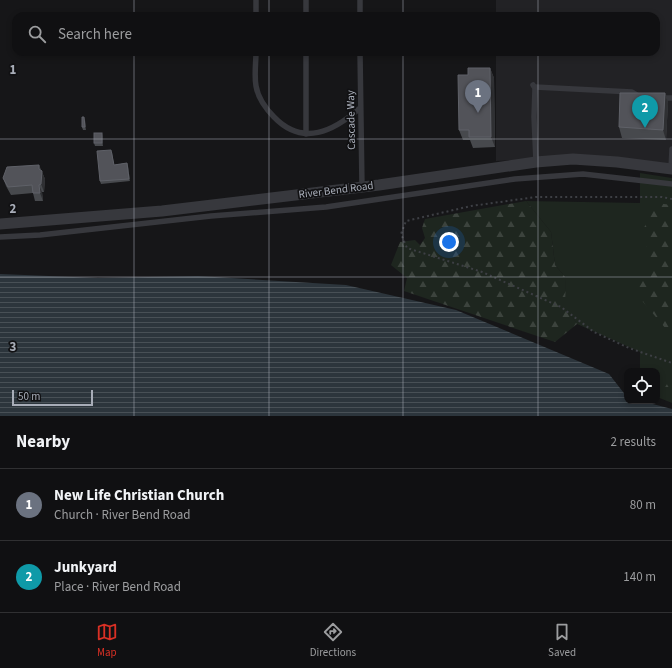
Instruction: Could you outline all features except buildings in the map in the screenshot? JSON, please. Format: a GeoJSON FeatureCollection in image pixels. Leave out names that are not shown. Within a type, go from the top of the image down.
{"type":"FeatureCollection","features":[{"type":"Feature","properties":{"kind":"street","name":"River Bend Road"},"geometry":{"type":"LineString","coordinates":[[0,224],[162,211],[362,187],[536,162],[573,159],[617,162],[672,169]]}},
{"type":"Feature","properties":{"kind":"lane"},"geometry":{"type":"LineString","coordinates":[[256,0],[256,12]]}},
{"type":"Feature","properties":{"kind":"lane"},"geometry":{"type":"LineString","coordinates":[[306,0],[306,12]]}},
{"type":"Feature","properties":{"kind":"lane"},"geometry":{"type":"LineString","coordinates":[[360,0],[360,12]]}},
{"type":"Feature","properties":{"kind":"lane"},"geometry":{"type":"LineString","coordinates":[[256,56],[256,86],[265,108],[280,123],[291,131],[306,134],[329,130],[346,121],[360,108]]}},
{"type":"Feature","properties":{"kind":"lane"},"geometry":{"type":"LineString","coordinates":[[306,56],[306,134]]}},
{"type":"Feature","properties":{"kind":"lane","name":"Cascade Way"},"geometry":{"type":"LineString","coordinates":[[360,56],[362,187]]}},
{"type":"Feature","properties":{"kind":"lane"},"geometry":{"type":"LineString","coordinates":[[536,162],[534,86],[632,92],[642,98],[672,98]]}},
{"type":"Feature","properties":{"kind":"lane"},"geometry":{"type":"LineString","coordinates":[[672,149],[672,169]]}},
{"type":"Feature","properties":{"kind":"lane"},"geometry":{"type":"LineString","coordinates":[[0,237],[40,235],[211,216],[326,207],[515,179],[582,174],[672,184]]}},
{"type":"Feature","properties":{"kind":"path"},"geometry":{"type":"LineString","coordinates":[[672,199],[536,198],[471,206],[406,221],[401,234],[407,248],[482,272],[561,307],[594,332],[629,348],[672,362]]}},
{"type":"Feature","properties":{"kind":"shaded area"},"geometry":{"type":"Polygon","coordinates":[[[496,0],[672,0],[672,164],[604,156],[496,161],[496,56],[660,56],[660,12],[496,12],[496,0]]]}},
{"type":"Feature","properties":{"kind":"shaded area"},"geometry":{"type":"Polygon","coordinates":[[[0,274],[98,278],[198,276],[346,285],[456,310],[609,374],[624,393],[624,404],[653,404],[672,409],[672,416],[0,416],[0,274]]]}},
{"type":"Feature","properties":{"kind":"green space"},"geometry":{"type":"Polygon","coordinates":[[[640,173],[672,178],[672,403],[660,398],[660,368],[640,368],[640,352],[577,324],[564,305],[566,278],[555,265],[551,232],[526,201],[640,203],[640,173]]]}},
{"type":"Feature","properties":{"kind":"green space"},"geometry":{"type":"Polygon","coordinates":[[[526,201],[551,232],[555,265],[566,278],[565,305],[577,324],[555,342],[404,291],[407,278],[391,265],[400,242],[415,240],[420,245],[425,238],[422,228],[425,219],[526,201]]]}},
{"type":"Feature","properties":{"kind":"green space"},"geometry":{"type":"Polygon","coordinates":[[[656,203],[672,205],[672,336],[638,296],[636,274],[654,270],[642,232],[656,203]]]}},
{"type":"Feature","properties":{"kind":"green space"},"geometry":{"type":"Polygon","coordinates":[[[672,376],[672,402],[660,397],[672,376]]]}},
{"type":"Feature","properties":{"kind":"place","name":"New Life Christian Church"},"geometry":{"type":"Point","coordinates":[478,113]}},
{"type":"Feature","properties":{"kind":"place","name":"Junkyard"},"geometry":{"type":"Point","coordinates":[645,128]}}]}
